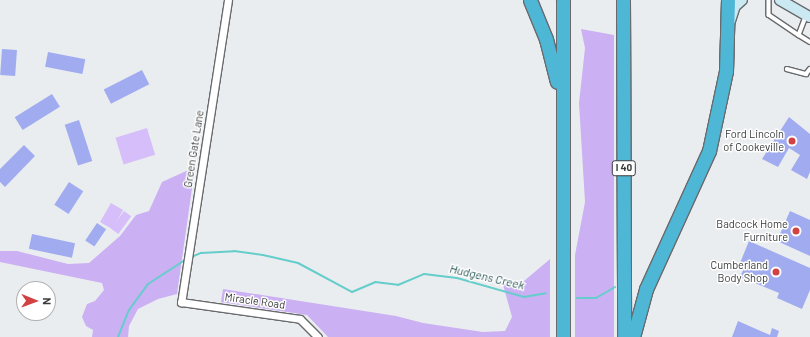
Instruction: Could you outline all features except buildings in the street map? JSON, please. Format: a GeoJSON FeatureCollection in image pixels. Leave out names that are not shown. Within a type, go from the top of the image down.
{"type":"FeatureCollection","features":[{"type":"Feature","properties":{"kind":"highway"},"geometry":{"type":"LineString","coordinates":[[530,0],[556,71],[563,135]]}},
{"type":"Feature","properties":{"kind":"highway"},"geometry":{"type":"LineString","coordinates":[[563,0],[563,337]]}},
{"type":"Feature","properties":{"kind":"highway","name":"I 40"},"geometry":{"type":"LineString","coordinates":[[623,0],[624,337]]}},
{"type":"Feature","properties":{"kind":"highway"},"geometry":{"type":"LineString","coordinates":[[633,337],[646,289],[709,151],[725,78],[728,0]]}},
{"type":"Feature","properties":{"kind":"main road"},"geometry":{"type":"LineString","coordinates":[[726,34],[735,6],[742,0]]}},
{"type":"Feature","properties":{"kind":"main road"},"geometry":{"type":"LineString","coordinates":[[785,1],[809,16]]}},
{"type":"Feature","properties":{"kind":"street","name":"Green Gate Lane"},"geometry":{"type":"LineString","coordinates":[[181,302],[228,0]]}},
{"type":"Feature","properties":{"kind":"street","name":"Miracle Road"},"geometry":{"type":"LineString","coordinates":[[181,302],[300,319],[318,337]]}},
{"type":"Feature","properties":{"kind":"lane"},"geometry":{"type":"LineString","coordinates":[[770,0],[769,15],[810,42]]}},
{"type":"Feature","properties":{"kind":"lane"},"geometry":{"type":"LineString","coordinates":[[799,35],[809,16]]}},
{"type":"Feature","properties":{"kind":"lane"},"geometry":{"type":"LineString","coordinates":[[787,69],[806,74],[810,69]]}},
{"type":"Feature","properties":{"kind":"shaded area"},"geometry":{"type":"Polygon","coordinates":[[[581,29],[614,35],[614,337],[575,337],[575,255],[585,202],[579,103],[585,48],[581,29]]]}},
{"type":"Feature","properties":{"kind":"shaded area"},"geometry":{"type":"Polygon","coordinates":[[[147,128],[155,155],[124,164],[115,138],[147,128]]]}},
{"type":"Feature","properties":{"kind":"shaded area"},"geometry":{"type":"Polygon","coordinates":[[[195,167],[177,294],[158,299],[138,309],[129,326],[128,337],[92,337],[93,330],[86,326],[82,317],[87,304],[95,301],[104,290],[102,283],[0,262],[0,251],[17,251],[68,264],[89,263],[120,236],[136,215],[149,211],[162,182],[195,167]]]}},
{"type":"Feature","properties":{"kind":"shaded area"},"geometry":{"type":"Polygon","coordinates":[[[111,203],[123,210],[112,229],[100,222],[111,203]]]}},
{"type":"Feature","properties":{"kind":"shaded area"},"geometry":{"type":"Polygon","coordinates":[[[124,211],[131,216],[118,234],[111,229],[124,211]]]}},
{"type":"Feature","properties":{"kind":"shaded area"},"geometry":{"type":"Polygon","coordinates":[[[550,259],[550,337],[328,337],[307,315],[221,302],[223,289],[396,316],[423,323],[483,332],[505,331],[512,317],[502,281],[524,281],[550,259]]]}},
{"type":"Feature","properties":{"kind":"waterway","name":"Hudgens Creek"},"geometry":{"type":"LineString","coordinates":[[191,257],[201,253],[234,251],[263,255],[298,263],[352,292],[375,282],[398,285],[424,274],[457,278],[524,297],[546,293]]}},
{"type":"Feature","properties":{"kind":"waterway","name":"Hudgens Creek"},"geometry":{"type":"LineString","coordinates":[[118,337],[129,310],[148,284],[185,260]]}},
{"type":"Feature","properties":{"kind":"waterway"},"geometry":{"type":"LineString","coordinates":[[577,298],[596,298],[615,287]]}},
{"type":"Feature","properties":{"kind":"place","name":"Ford Lincoln of Cookeville"},"geometry":{"type":"Point","coordinates":[792,141]}},
{"type":"Feature","properties":{"kind":"place","name":"Badcock Home Furniture"},"geometry":{"type":"Point","coordinates":[796,231]}},
{"type":"Feature","properties":{"kind":"place","name":"Cumberland Body Shop"},"geometry":{"type":"Point","coordinates":[776,272]}}]}
